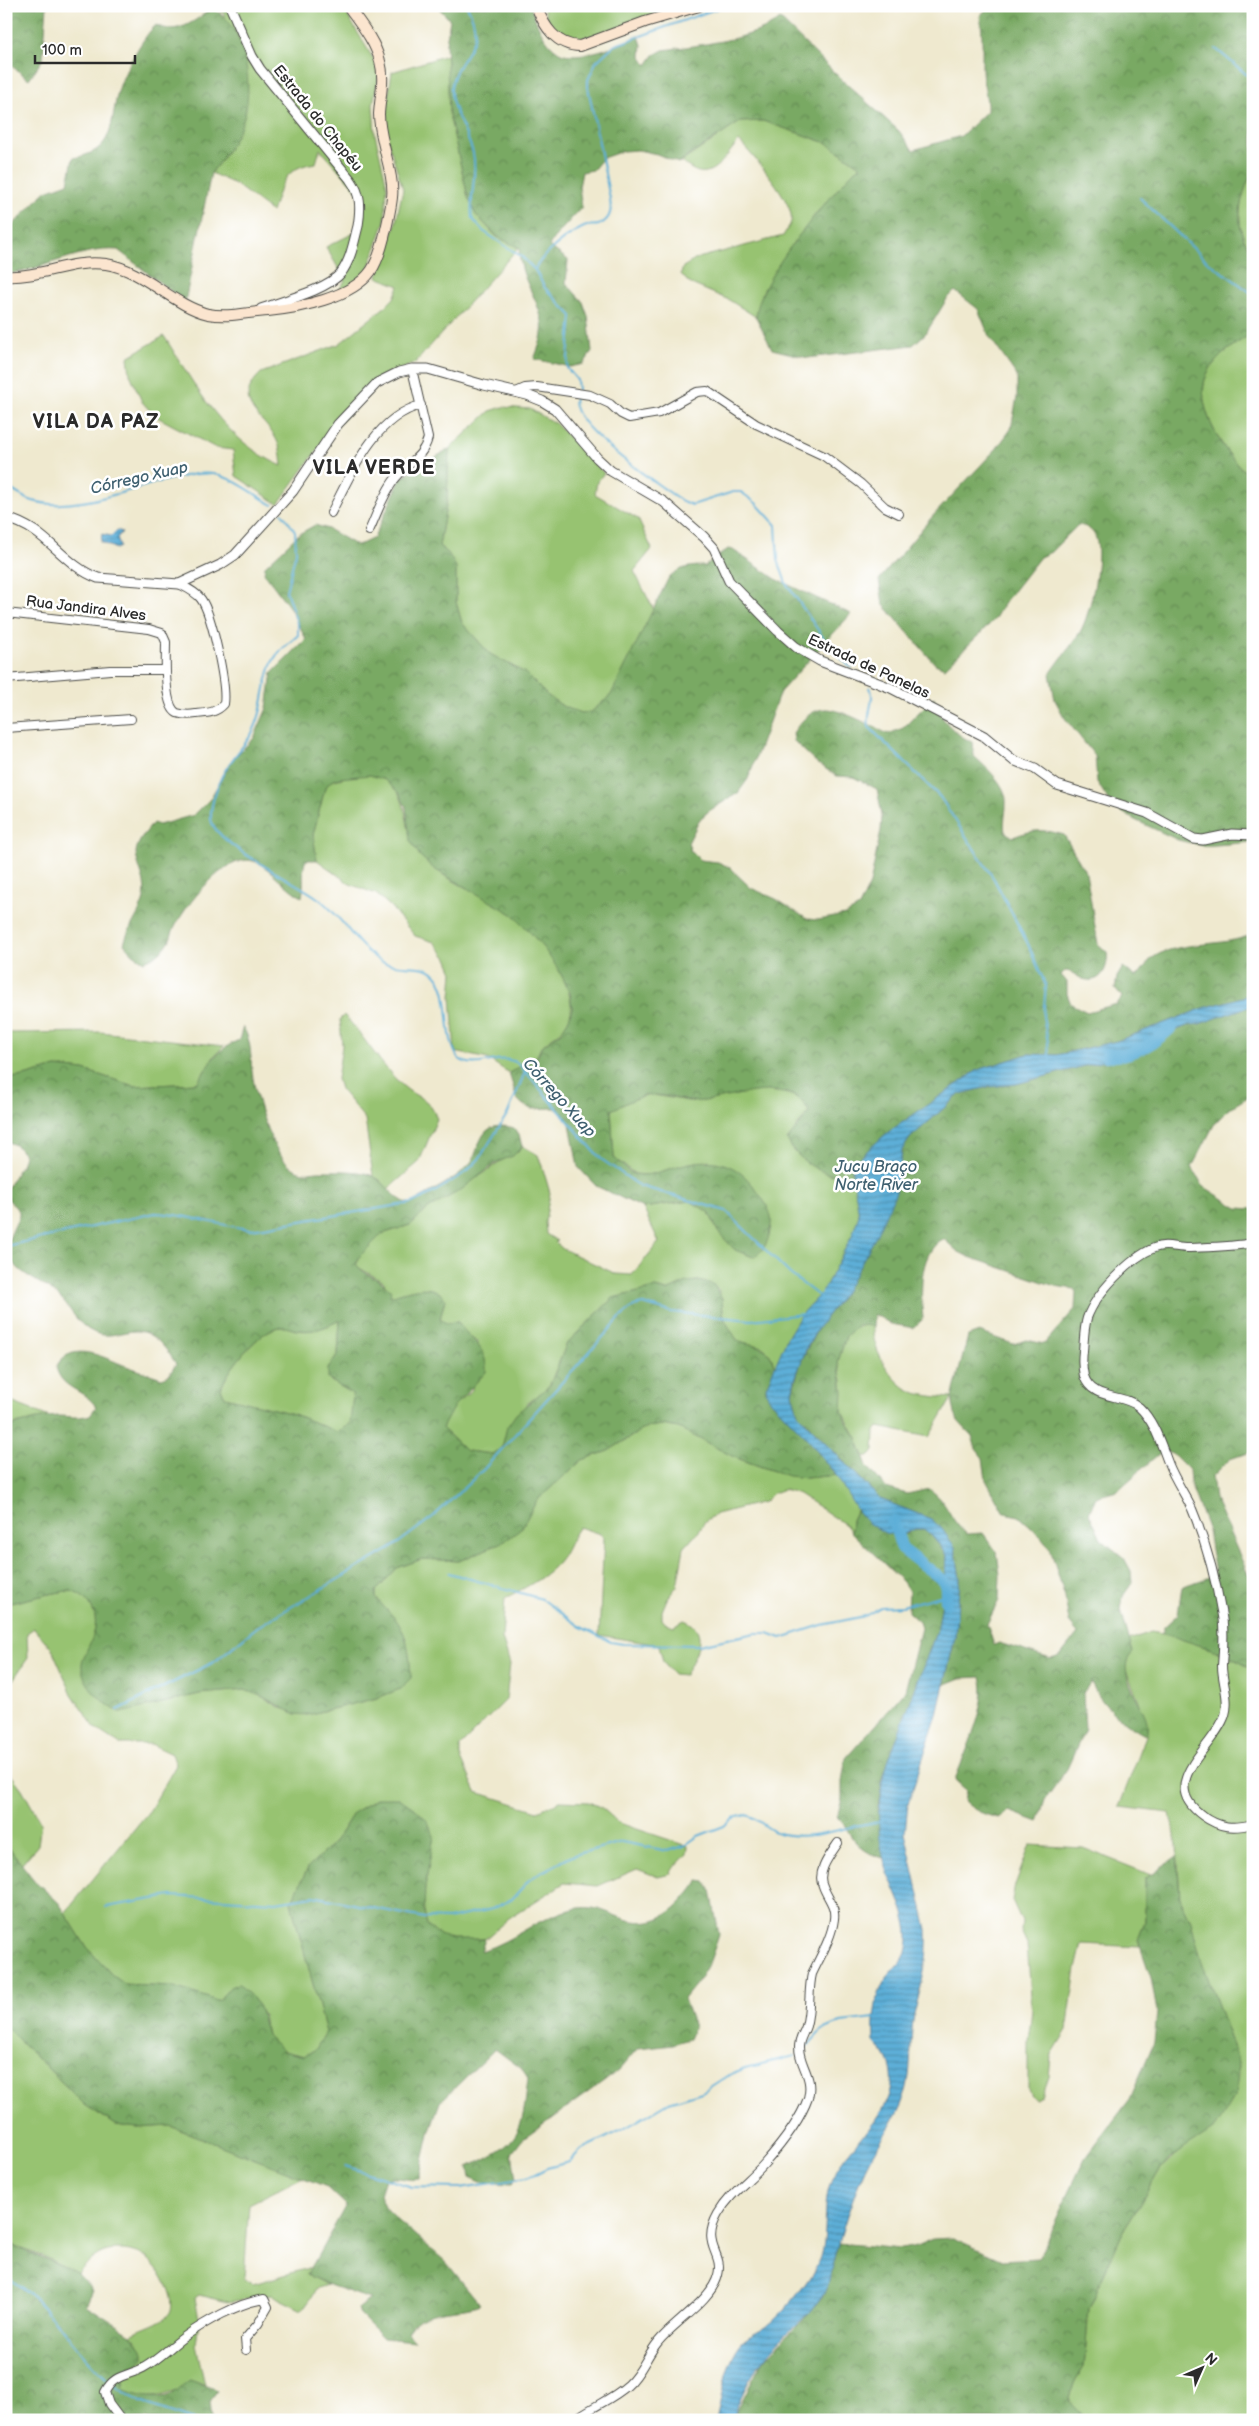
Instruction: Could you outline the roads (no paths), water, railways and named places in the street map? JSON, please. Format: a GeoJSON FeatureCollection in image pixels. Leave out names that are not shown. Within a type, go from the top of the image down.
{"type":"FeatureCollection","features":[{"type":"Feature","properties":{"kind":"main road"},"geometry":{"type":"LineString","coordinates":[[6,276],[28,276],[45,270],[85,262],[108,264],[205,313],[229,316],[287,308],[328,298],[361,281],[372,269],[379,256],[394,190],[380,126],[381,63],[376,49],[348,6]]}},
{"type":"Feature","properties":{"kind":"main road"},"geometry":{"type":"LineString","coordinates":[[536,6],[547,28],[558,40],[568,46],[580,46],[645,22],[699,6]]}},
{"type":"Feature","properties":{"kind":"street","name":"Estrada do Chapéu"},"geometry":{"type":"LineString","coordinates":[[230,6],[252,56],[260,69],[350,178],[356,187],[360,202],[351,252],[342,273],[326,284],[254,312]]}},
{"type":"Feature","properties":{"kind":"street","name":"Estrada de Panelas"},"geometry":{"type":"LineString","coordinates":[[412,369],[428,369],[516,392],[542,401],[555,409],[597,458],[611,471],[627,482],[653,494],[685,519],[714,548],[729,581],[796,647],[820,661],[890,688],[984,736],[1013,760],[1035,768],[1057,786],[1146,813],[1194,839],[1204,840],[1232,834],[1253,835]]}},
{"type":"Feature","properties":{"kind":"street"},"geometry":{"type":"LineString","coordinates":[[6,518],[18,521],[40,533],[72,564],[86,574],[98,578],[179,584],[220,565],[235,555],[293,491],[347,414],[377,383],[387,376],[412,369],[428,438],[426,447],[394,480],[369,531]]}},
{"type":"Feature","properties":{"kind":"street"},"geometry":{"type":"LineString","coordinates":[[516,392],[525,388],[537,387],[590,395],[610,404],[621,414],[629,418],[658,413],[697,392],[707,392],[756,424],[824,456],[861,484],[885,507],[899,514]]}},
{"type":"Feature","properties":{"kind":"street"},"geometry":{"type":"LineString","coordinates":[[331,513],[350,475],[370,444],[396,417],[412,407],[421,405]]}},
{"type":"Feature","properties":{"kind":"street","name":"Rua Jandira Alves"},"geometry":{"type":"LineString","coordinates":[[6,613],[162,633],[165,638],[168,699],[176,712],[190,715],[216,712],[224,704],[223,674],[206,608],[196,594],[179,584]]}},
{"type":"Feature","properties":{"kind":"street"},"geometry":{"type":"LineString","coordinates":[[6,679],[110,670],[166,670]]}},
{"type":"Feature","properties":{"kind":"street"},"geometry":{"type":"LineString","coordinates":[[6,728],[131,719]]}},
{"type":"Feature","properties":{"kind":"street"},"geometry":{"type":"LineString","coordinates":[[1253,1243],[1238,1246],[1184,1248],[1165,1245],[1156,1247],[1130,1263],[1110,1283],[1091,1309],[1086,1320],[1082,1364],[1084,1377],[1094,1389],[1105,1396],[1131,1402],[1145,1415],[1161,1440],[1170,1467],[1192,1511],[1207,1551],[1222,1618],[1224,1641],[1222,1664],[1226,1707],[1219,1727],[1188,1768],[1184,1785],[1190,1804],[1207,1819],[1225,1828],[1235,1829],[1253,1824]]}},
{"type":"Feature","properties":{"kind":"street"},"geometry":{"type":"LineString","coordinates":[[574,2420],[630,2384],[656,2344],[712,2287],[719,2273],[718,2262],[710,2237],[718,2214],[731,2195],[765,2164],[795,2123],[807,2099],[810,2088],[808,2073],[799,2045],[810,2004],[810,1982],[834,1918],[832,1900],[822,1885],[821,1876],[826,1860],[838,1844]]}},
{"type":"Feature","properties":{"kind":"street"},"geometry":{"type":"LineString","coordinates":[[121,2420],[109,2404],[106,2392],[109,2383],[117,2377],[144,2367],[200,2327],[249,2301],[264,2299],[268,2307],[245,2340],[246,2350]]}},
{"type":"Feature","properties":{"kind":"water"},"geometry":{"type":"Polygon","coordinates":[[[117,530],[122,532],[117,538],[120,547],[116,549],[101,542],[102,534],[111,536],[117,530]]]}},
{"type":"Feature","properties":{"kind":"water","name":"Jucu Braço Norte River"},"geometry":{"type":"Polygon","coordinates":[[[1253,994],[1253,1005],[1199,1024],[1189,1025],[1107,1060],[1016,1084],[988,1087],[960,1094],[910,1138],[902,1150],[896,1192],[875,1238],[845,1292],[818,1328],[806,1349],[792,1393],[798,1414],[880,1499],[931,1519],[942,1529],[955,1547],[960,1579],[955,1637],[937,1715],[908,1804],[905,1833],[927,1929],[927,1951],[914,2015],[909,2076],[905,2095],[897,2114],[870,2159],[853,2197],[828,2285],[822,2296],[806,2316],[762,2361],[745,2389],[733,2420],[716,2420],[728,2368],[737,2349],[743,2341],[766,2327],[780,2315],[799,2293],[815,2269],[823,2249],[827,2194],[830,2184],[837,2169],[883,2110],[890,2094],[892,2078],[888,2060],[874,2042],[875,2011],[878,1996],[884,1982],[904,1958],[908,1937],[904,1914],[887,1871],[881,1847],[879,1835],[880,1796],[889,1759],[938,1627],[945,1585],[947,1555],[936,1540],[924,1529],[915,1529],[900,1536],[885,1533],[868,1523],[858,1512],[836,1475],[805,1436],[771,1401],[766,1387],[787,1338],[802,1313],[823,1291],[852,1236],[859,1215],[852,1171],[856,1161],[887,1133],[978,1070],[1028,1054],[1057,1055],[1117,1041],[1204,1008],[1253,994]]]}},
{"type":"Feature","properties":{"kind":"waterway"},"geometry":{"type":"LineString","coordinates":[[467,6],[473,20],[475,32],[469,50],[454,76],[451,95],[473,153],[475,169],[472,218],[483,231],[522,257],[535,270],[545,288],[572,316],[567,368],[577,380],[578,390]]}},
{"type":"Feature","properties":{"kind":"waterway"},"geometry":{"type":"LineString","coordinates":[[535,269],[544,256],[563,239],[584,227],[602,223],[610,214],[610,199],[588,87],[588,80],[596,62],[613,46],[724,6]]}},
{"type":"Feature","properties":{"kind":"waterway"},"geometry":{"type":"LineString","coordinates":[[1216,49],[1253,80]]}},
{"type":"Feature","properties":{"kind":"waterway"},"geometry":{"type":"LineString","coordinates":[[1140,198],[1208,262],[1253,294]]}},
{"type":"Feature","properties":{"kind":"waterway"},"geometry":{"type":"LineString","coordinates":[[575,398],[576,409],[585,423],[599,438],[617,454],[682,501],[692,505],[733,492],[741,492],[756,503],[776,525],[778,560],[786,583],[829,646],[851,668]]}},
{"type":"Feature","properties":{"kind":"waterway","name":"Córrego Xuap"},"geometry":{"type":"LineString","coordinates":[[6,487],[33,501],[49,504],[67,504],[102,498],[181,477],[213,474],[244,487],[273,505]]}},
{"type":"Feature","properties":{"kind":"waterway","name":"Córrego Xuap"},"geometry":{"type":"LineString","coordinates":[[282,513],[295,531],[296,552],[286,591],[298,626],[298,635],[276,655],[267,676],[262,706],[256,725],[251,735],[227,766],[219,782],[211,809],[211,819],[216,829],[241,852],[319,899],[335,914],[363,947],[380,961],[386,964],[423,968],[434,973],[444,991],[451,1038],[459,1059],[473,1064],[495,1060],[510,1060],[518,1063],[601,1159],[640,1186],[726,1211],[790,1274],[820,1297]]}},
{"type":"Feature","properties":{"kind":"waterway"},"geometry":{"type":"LineString","coordinates":[[870,687],[872,697],[869,727],[940,797],[994,879],[1028,944],[1046,986],[1043,1016],[1049,1056]]}},
{"type":"Feature","properties":{"kind":"waterway"},"geometry":{"type":"LineString","coordinates":[[1106,1056],[1120,1056],[1136,1051],[1155,1041],[1172,1027]]}},
{"type":"Feature","properties":{"kind":"waterway"},"geometry":{"type":"LineString","coordinates":[[6,1246],[155,1213],[179,1215],[251,1229],[412,1203],[436,1191],[466,1172],[479,1159],[508,1113],[525,1072]]}},
{"type":"Feature","properties":{"kind":"waterway"},"geometry":{"type":"LineString","coordinates":[[118,1710],[214,1662],[257,1627],[393,1547],[434,1516],[483,1470],[620,1318],[634,1306],[643,1304],[671,1312],[751,1320],[803,1314]]}},
{"type":"Feature","properties":{"kind":"waterway"},"geometry":{"type":"LineString","coordinates":[[893,1521],[902,1549],[943,1580],[946,1588],[946,1601]]}},
{"type":"Feature","properties":{"kind":"waterway"},"geometry":{"type":"LineString","coordinates":[[449,1573],[542,1599],[579,1626],[611,1642],[623,1644],[699,1645],[755,1633],[768,1633],[781,1638],[822,1625],[865,1616],[881,1607],[902,1606],[940,1596],[945,1598]]}},
{"type":"Feature","properties":{"kind":"waterway"},"geometry":{"type":"LineString","coordinates":[[106,1907],[171,1896],[276,1902],[313,1896],[424,1918],[448,1919],[492,1909],[512,1899],[529,1880],[538,1874],[574,1855],[622,1842],[668,1851],[684,1846],[698,1836],[724,1826],[733,1818],[746,1815],[776,1832],[803,1836],[881,1822]]}},
{"type":"Feature","properties":{"kind":"waterway"},"geometry":{"type":"LineString","coordinates":[[802,2052],[822,2030],[841,2022],[875,2018]]}},
{"type":"Feature","properties":{"kind":"waterway"},"geometry":{"type":"LineString","coordinates":[[345,2166],[412,2187],[460,2188],[527,2178],[547,2168],[569,2162],[582,2149],[622,2130],[669,2102],[702,2092],[727,2076],[745,2068],[795,2056]]}},
{"type":"Feature","properties":{"kind":"waterway"},"geometry":{"type":"LineString","coordinates":[[6,2277],[21,2287],[47,2311],[93,2366],[106,2378]]}},
{"type":"Feature","properties":{"kind":"waterway"},"geometry":{"type":"LineString","coordinates":[[115,2386],[140,2402],[194,2420]]}},
{"type":"Feature","properties":{"kind":"district","name":"VILA DA PAZ"},"geometry":{"type":"Point","coordinates":[96,421]}},
{"type":"Feature","properties":{"kind":"district","name":"VILA VERDE"},"geometry":{"type":"Point","coordinates":[374,467]}}]}
